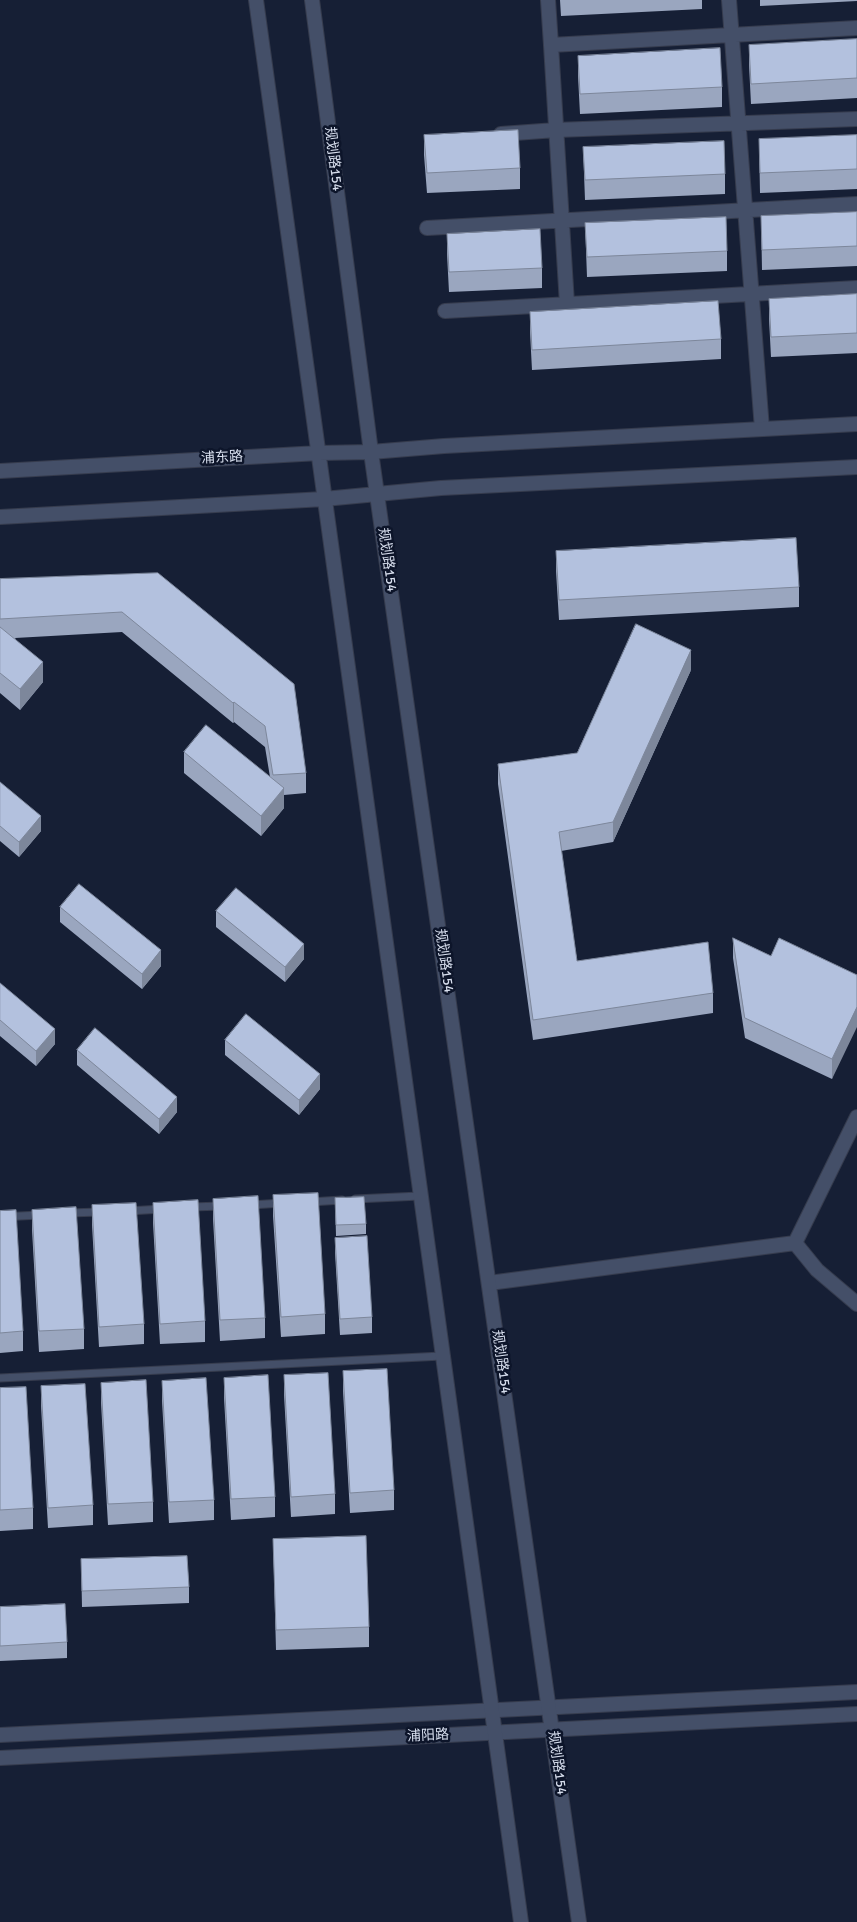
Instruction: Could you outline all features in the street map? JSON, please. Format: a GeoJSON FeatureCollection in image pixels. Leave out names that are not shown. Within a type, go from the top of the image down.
{"type":"FeatureCollection","features":[{"type":"Feature","properties":{"kind":"main road"},"geometry":{"type":"LineString","coordinates":[[256,0],[521,1922]]}},
{"type":"Feature","properties":{"kind":"main road","name":"规划路154"},"geometry":{"type":"LineString","coordinates":[[312,0],[371,452],[550,1706],[579,1922]]}},
{"type":"Feature","properties":{"kind":"main road"},"geometry":{"type":"LineString","coordinates":[[548,0],[567,304]]}},
{"type":"Feature","properties":{"kind":"main road"},"geometry":{"type":"LineString","coordinates":[[729,0],[762,429]]}},
{"type":"Feature","properties":{"kind":"main road"},"geometry":{"type":"LineString","coordinates":[[552,45],[857,28]]}},
{"type":"Feature","properties":{"kind":"main road"},"geometry":{"type":"LineString","coordinates":[[488,135],[556,130],[739,125],[857,119]]}},
{"type":"Feature","properties":{"kind":"main road"},"geometry":{"type":"LineString","coordinates":[[428,228],[857,204]]}},
{"type":"Feature","properties":{"kind":"main road"},"geometry":{"type":"LineString","coordinates":[[445,311],[857,288]]}},
{"type":"Feature","properties":{"kind":"main road","name":"浦东路"},"geometry":{"type":"LineString","coordinates":[[0,471],[857,424]]}},
{"type":"Feature","properties":{"kind":"main road"},"geometry":{"type":"LineString","coordinates":[[0,517],[324,499],[441,488],[857,467]]}},
{"type":"Feature","properties":{"kind":"main road"},"geometry":{"type":"LineString","coordinates":[[795,1243],[854,1132],[857,1117]]}},
{"type":"Feature","properties":{"kind":"main road"},"geometry":{"type":"LineString","coordinates":[[489,1283],[795,1243]]}},
{"type":"Feature","properties":{"kind":"main road"},"geometry":{"type":"LineString","coordinates":[[795,1243],[817,1270],[857,1304]]}},
{"type":"Feature","properties":{"kind":"main road","name":"浦阳路"},"geometry":{"type":"LineString","coordinates":[[0,1735],[857,1692]]}},
{"type":"Feature","properties":{"kind":"main road","name":"浦阳路"},"geometry":{"type":"LineString","coordinates":[[0,1758],[857,1714]]}},
{"type":"Feature","properties":{"kind":"lane"},"geometry":{"type":"LineString","coordinates":[[303,1202],[420,1196]]}},
{"type":"Feature","properties":{"kind":"lane"},"geometry":{"type":"LineString","coordinates":[[244,1205],[293,1202]]}},
{"type":"Feature","properties":{"kind":"lane"},"geometry":{"type":"LineString","coordinates":[[186,1208],[234,1205]]}},
{"type":"Feature","properties":{"kind":"lane"},"geometry":{"type":"LineString","coordinates":[[117,1211],[166,1209]]}},
{"type":"Feature","properties":{"kind":"lane"},"geometry":{"type":"LineString","coordinates":[[59,1214],[107,1212]]}},
{"type":"Feature","properties":{"kind":"lane"},"geometry":{"type":"LineString","coordinates":[[0,1217],[49,1214]]}},
{"type":"Feature","properties":{"kind":"lane"},"geometry":{"type":"LineString","coordinates":[[0,1378],[442,1356]]}},
{"type":"Feature","properties":{"kind":"building"},"geometry":{"type":"Polygon","coordinates":[[[857,39],[857,78],[751,84],[749,45],[857,39]]]}},
{"type":"Feature","properties":{"kind":"building"},"geometry":{"type":"Polygon","coordinates":[[[720,48],[722,87],[580,94],[578,56],[720,48]]]}},
{"type":"Feature","properties":{"kind":"building"},"geometry":{"type":"Polygon","coordinates":[[[518,130],[520,168],[427,173],[424,135],[518,130]]]}},
{"type":"Feature","properties":{"kind":"building"},"geometry":{"type":"Polygon","coordinates":[[[857,135],[857,169],[760,173],[759,139],[857,135]]]}},
{"type":"Feature","properties":{"kind":"building"},"geometry":{"type":"Polygon","coordinates":[[[724,141],[725,174],[585,180],[583,147],[724,141]]]}},
{"type":"Feature","properties":{"kind":"building"},"geometry":{"type":"Polygon","coordinates":[[[857,212],[857,246],[762,250],[761,216],[857,212]]]}},
{"type":"Feature","properties":{"kind":"building"},"geometry":{"type":"Polygon","coordinates":[[[726,217],[727,251],[587,257],[585,223],[726,217]]]}},
{"type":"Feature","properties":{"kind":"building"},"geometry":{"type":"Polygon","coordinates":[[[540,229],[542,268],[449,272],[447,234],[540,229]]]}},
{"type":"Feature","properties":{"kind":"building"},"geometry":{"type":"Polygon","coordinates":[[[857,294],[857,333],[771,337],[769,299],[857,294]]]}},
{"type":"Feature","properties":{"kind":"building"},"geometry":{"type":"Polygon","coordinates":[[[718,301],[721,339],[532,350],[530,312],[718,301]]]}},
{"type":"Feature","properties":{"kind":"building"},"geometry":{"type":"Polygon","coordinates":[[[796,538],[799,587],[559,600],[556,551],[796,538]]]}},
{"type":"Feature","properties":{"kind":"building"},"geometry":{"type":"Polygon","coordinates":[[[158,573],[294,684],[306,773],[273,775],[265,726],[233,703],[122,612],[0,619],[0,579],[158,573]]]}},
{"type":"Feature","properties":{"kind":"building"},"geometry":{"type":"Polygon","coordinates":[[[636,624],[691,650],[613,822],[559,832],[577,961],[708,942],[713,993],[533,1020],[498,764],[577,753],[636,624]]]}},
{"type":"Feature","properties":{"kind":"building"},"geometry":{"type":"Polygon","coordinates":[[[0,627],[43,662],[20,689],[0,673],[0,627]]]}},
{"type":"Feature","properties":{"kind":"building"},"geometry":{"type":"Polygon","coordinates":[[[206,725],[284,788],[261,816],[184,752],[206,725]]]}},
{"type":"Feature","properties":{"kind":"building"},"geometry":{"type":"Polygon","coordinates":[[[0,782],[41,816],[19,842],[0,826],[0,782]]]}},
{"type":"Feature","properties":{"kind":"building"},"geometry":{"type":"Polygon","coordinates":[[[79,884],[161,950],[142,974],[60,907],[79,884]]]}},
{"type":"Feature","properties":{"kind":"building"},"geometry":{"type":"Polygon","coordinates":[[[236,888],[304,944],[285,967],[216,911],[236,888]]]}},
{"type":"Feature","properties":{"kind":"building"},"geometry":{"type":"Polygon","coordinates":[[[733,938],[771,956],[779,938],[857,975],[857,1007],[832,1059],[745,1018],[733,938]]]}},
{"type":"Feature","properties":{"kind":"building"},"geometry":{"type":"Polygon","coordinates":[[[0,983],[55,1029],[36,1051],[0,1020],[0,983]]]}},
{"type":"Feature","properties":{"kind":"building"},"geometry":{"type":"Polygon","coordinates":[[[246,1014],[320,1074],[299,1100],[225,1040],[246,1014]]]}},
{"type":"Feature","properties":{"kind":"building"},"geometry":{"type":"Polygon","coordinates":[[[95,1028],[177,1097],[159,1119],[77,1050],[95,1028]]]}},
{"type":"Feature","properties":{"kind":"building"},"geometry":{"type":"Polygon","coordinates":[[[318,1193],[325,1314],[281,1317],[273,1195],[318,1193]]]}},
{"type":"Feature","properties":{"kind":"building"},"geometry":{"type":"Polygon","coordinates":[[[258,1196],[265,1318],[220,1320],[213,1199],[258,1196]]]}},
{"type":"Feature","properties":{"kind":"building"},"geometry":{"type":"Polygon","coordinates":[[[364,1197],[366,1224],[336,1225],[335,1198],[364,1197]]]}},
{"type":"Feature","properties":{"kind":"building"},"geometry":{"type":"Polygon","coordinates":[[[198,1200],[205,1321],[160,1324],[153,1203],[198,1200]]]}},
{"type":"Feature","properties":{"kind":"building"},"geometry":{"type":"Polygon","coordinates":[[[136,1203],[144,1324],[99,1327],[92,1205],[136,1203]]]}},
{"type":"Feature","properties":{"kind":"building"},"geometry":{"type":"Polygon","coordinates":[[[76,1207],[84,1329],[39,1331],[32,1210],[76,1207]]]}},
{"type":"Feature","properties":{"kind":"building"},"geometry":{"type":"Polygon","coordinates":[[[16,1210],[23,1331],[0,1333],[0,1211],[16,1210]]]}},
{"type":"Feature","properties":{"kind":"building"},"geometry":{"type":"Polygon","coordinates":[[[367,1236],[372,1317],[340,1319],[335,1238],[367,1236]]]}},
{"type":"Feature","properties":{"kind":"building"},"geometry":{"type":"Polygon","coordinates":[[[387,1369],[394,1490],[350,1493],[343,1371],[387,1369]]]}},
{"type":"Feature","properties":{"kind":"building"},"geometry":{"type":"Polygon","coordinates":[[[328,1373],[335,1494],[291,1497],[284,1375],[328,1373]]]}},
{"type":"Feature","properties":{"kind":"building"},"geometry":{"type":"Polygon","coordinates":[[[268,1375],[275,1497],[231,1499],[224,1378],[268,1375]]]}},
{"type":"Feature","properties":{"kind":"building"},"geometry":{"type":"Polygon","coordinates":[[[206,1378],[214,1500],[169,1502],[162,1381],[206,1378]]]}},
{"type":"Feature","properties":{"kind":"building"},"geometry":{"type":"Polygon","coordinates":[[[146,1380],[153,1502],[108,1504],[101,1383],[146,1380]]]}},
{"type":"Feature","properties":{"kind":"building"},"geometry":{"type":"Polygon","coordinates":[[[85,1384],[93,1505],[48,1508],[41,1386],[85,1384]]]}},
{"type":"Feature","properties":{"kind":"building"},"geometry":{"type":"Polygon","coordinates":[[[26,1387],[33,1508],[0,1510],[0,1388],[26,1387]]]}},
{"type":"Feature","properties":{"kind":"building"},"geometry":{"type":"Polygon","coordinates":[[[366,1536],[369,1627],[276,1630],[273,1539],[366,1536]]]}},
{"type":"Feature","properties":{"kind":"building"},"geometry":{"type":"Polygon","coordinates":[[[187,1556],[189,1587],[82,1591],[81,1559],[187,1556]]]}},
{"type":"Feature","properties":{"kind":"building"},"geometry":{"type":"Polygon","coordinates":[[[65,1604],[67,1642],[0,1646],[0,1607],[65,1604]]]}}]}
